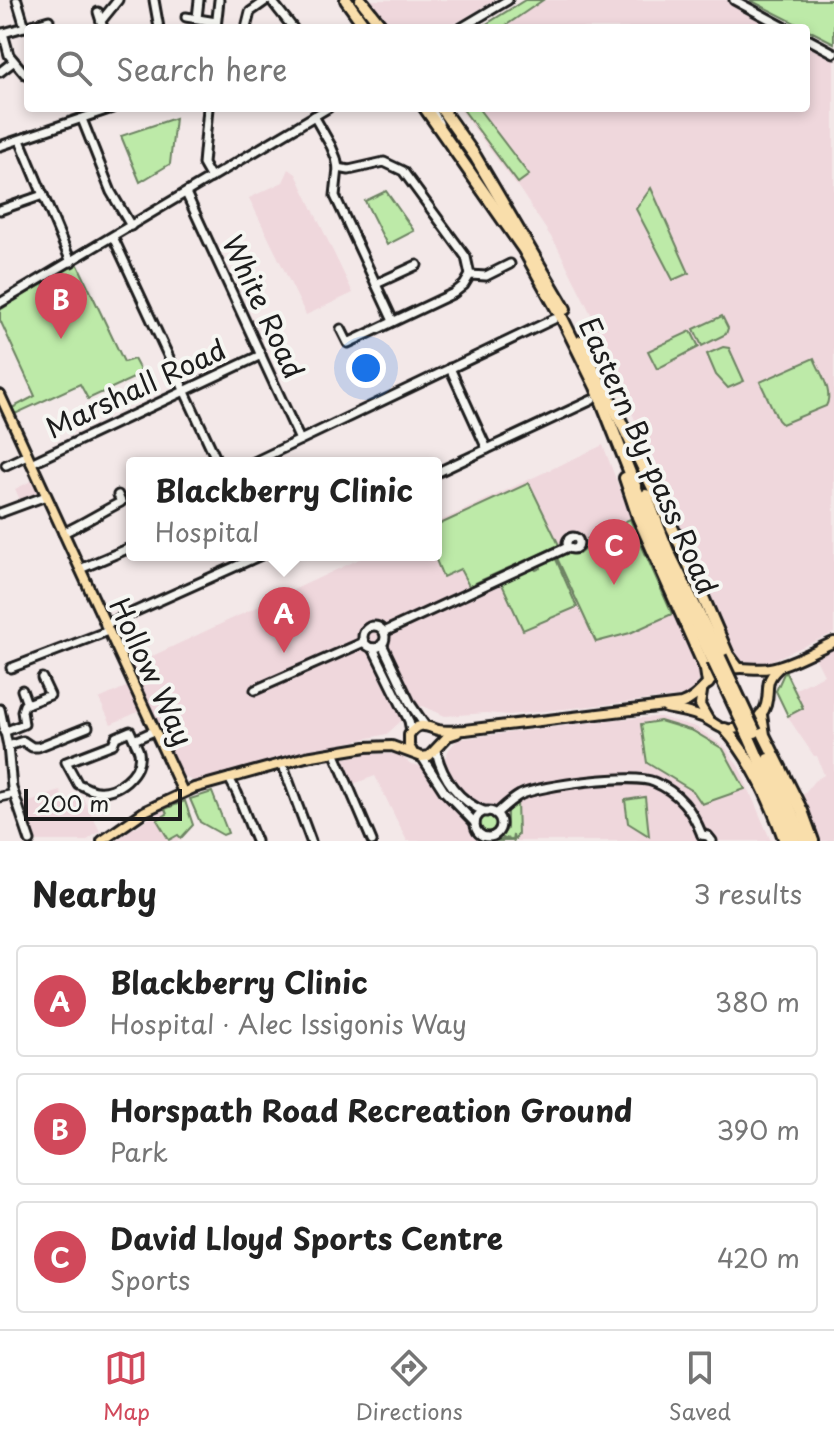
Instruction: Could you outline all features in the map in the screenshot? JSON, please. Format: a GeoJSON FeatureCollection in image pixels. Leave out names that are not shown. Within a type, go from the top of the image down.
{"type":"FeatureCollection","features":[{"type":"Feature","properties":{"kind":"highway"},"geometry":{"type":"LineString","coordinates":[[346,0],[363,24]]}},
{"type":"Feature","properties":{"kind":"highway"},"geometry":{"type":"LineString","coordinates":[[361,0],[380,24]]}},
{"type":"Feature","properties":{"kind":"highway","name":"Eastern By-pass Road"},"geometry":{"type":"LineString","coordinates":[[428,112],[524,250],[563,320],[596,387],[662,554],[805,841]]}},
{"type":"Feature","properties":{"kind":"highway","name":"Eastern By-pass Road"},"geometry":{"type":"LineString","coordinates":[[444,112],[475,156],[540,263],[601,382],[668,551],[716,659]]}},
{"type":"Feature","properties":{"kind":"highway"},"geometry":{"type":"LineString","coordinates":[[601,382],[680,544],[728,655],[737,667]]}},
{"type":"Feature","properties":{"kind":"highway"},"geometry":{"type":"LineString","coordinates":[[619,444],[623,471],[638,517],[706,670],[705,687]]}},
{"type":"Feature","properties":{"kind":"highway"},"geometry":{"type":"LineString","coordinates":[[761,715],[764,735],[802,811],[813,841]]}},
{"type":"Feature","properties":{"kind":"highway"},"geometry":{"type":"LineString","coordinates":[[725,729],[741,746],[755,772],[785,841]]}},
{"type":"Feature","properties":{"kind":"highway","name":"Eastern By-pass Road"},"geometry":{"type":"LineString","coordinates":[[752,734],[795,841]]}},
{"type":"Feature","properties":{"kind":"main road","name":"Hollow Way"},"geometry":{"type":"LineString","coordinates":[[0,395],[183,792]]}},
{"type":"Feature","properties":{"kind":"main road"},"geometry":{"type":"LineString","coordinates":[[392,746],[424,724],[436,730],[465,730],[681,704],[694,699],[717,675],[737,667],[750,670],[781,666],[834,642]]}},
{"type":"Feature","properties":{"kind":"main road"},"geometry":{"type":"LineString","coordinates":[[657,706],[709,720],[725,729],[740,727],[761,715],[767,702],[766,687],[781,666]]}},
{"type":"Feature","properties":{"kind":"main road"},"geometry":{"type":"LineString","coordinates":[[750,670],[766,687]]}},
{"type":"Feature","properties":{"kind":"main road"},"geometry":{"type":"LineString","coordinates":[[705,687],[700,705],[709,720]]}},
{"type":"Feature","properties":{"kind":"main road"},"geometry":{"type":"LineString","coordinates":[[436,730],[438,747]]}},
{"type":"Feature","properties":{"kind":"main road"},"geometry":{"type":"LineString","coordinates":[[103,841],[145,811],[183,792],[282,763],[366,747],[392,746],[422,757],[448,736],[465,730]]}},
{"type":"Feature","properties":{"kind":"main road"},"geometry":{"type":"LineString","coordinates":[[409,736],[412,751]]}},
{"type":"Feature","properties":{"kind":"street"},"geometry":{"type":"LineString","coordinates":[[17,0],[24,24]]}},
{"type":"Feature","properties":{"kind":"street"},"geometry":{"type":"LineString","coordinates":[[103,24],[118,0]]}},
{"type":"Feature","properties":{"kind":"street"},"geometry":{"type":"LineString","coordinates":[[154,0],[158,24]]}},
{"type":"Feature","properties":{"kind":"street"},"geometry":{"type":"LineString","coordinates":[[197,18],[199,0]]}},
{"type":"Feature","properties":{"kind":"street"},"geometry":{"type":"LineString","coordinates":[[216,24],[219,0]]}},
{"type":"Feature","properties":{"kind":"street"},"geometry":{"type":"LineString","coordinates":[[247,24],[250,12],[269,0],[290,24]]}},
{"type":"Feature","properties":{"kind":"street"},"geometry":{"type":"LineString","coordinates":[[468,24],[508,0]]}},
{"type":"Feature","properties":{"kind":"street"},"geometry":{"type":"LineString","coordinates":[[734,0],[779,24]]}},
{"type":"Feature","properties":{"kind":"street"},"geometry":{"type":"LineString","coordinates":[[98,12],[102,24]]}},
{"type":"Feature","properties":{"kind":"street"},"geometry":{"type":"LineString","coordinates":[[186,17],[213,24]]}},
{"type":"Feature","properties":{"kind":"street"},"geometry":{"type":"LineString","coordinates":[[35,24],[49,20]]}},
{"type":"Feature","properties":{"kind":"street"},"geometry":{"type":"LineString","coordinates":[[24,27],[2,34],[13,62],[24,72]]}},
{"type":"Feature","properties":{"kind":"street"},"geometry":{"type":"LineString","coordinates":[[810,40],[834,53]]}},
{"type":"Feature","properties":{"kind":"street"},"geometry":{"type":"LineString","coordinates":[[0,72],[13,62]]}},
{"type":"Feature","properties":{"kind":"street"},"geometry":{"type":"LineString","coordinates":[[0,146],[101,112]]}},
{"type":"Feature","properties":{"kind":"street"},"geometry":{"type":"LineString","coordinates":[[208,112],[203,164],[211,178]]}},
{"type":"Feature","properties":{"kind":"street"},"geometry":{"type":"LineString","coordinates":[[0,303],[321,112]]}},
{"type":"Feature","properties":{"kind":"street"},"geometry":{"type":"LineString","coordinates":[[434,112],[440,129]]}},
{"type":"Feature","properties":{"kind":"street"},"geometry":{"type":"LineString","coordinates":[[314,116],[331,146],[338,168],[335,196],[393,321]]}},
{"type":"Feature","properties":{"kind":"street"},"geometry":{"type":"LineString","coordinates":[[82,119],[111,192],[131,226]]}},
{"type":"Feature","properties":{"kind":"street"},"geometry":{"type":"LineString","coordinates":[[20,140],[71,262]]}},
{"type":"Feature","properties":{"kind":"street"},"geometry":{"type":"LineString","coordinates":[[338,168],[349,170],[384,162],[403,171],[466,257],[470,275],[454,293],[345,344],[341,329]]}},
{"type":"Feature","properties":{"kind":"street","name":"White Road"},"geometry":{"type":"LineString","coordinates":[[186,193],[300,440]]}},
{"type":"Feature","properties":{"kind":"street"},"geometry":{"type":"LineString","coordinates":[[0,210],[43,195]]}},
{"type":"Feature","properties":{"kind":"street"},"geometry":{"type":"LineString","coordinates":[[113,237],[215,457]]}},
{"type":"Feature","properties":{"kind":"street"},"geometry":{"type":"LineString","coordinates":[[470,275],[486,276],[510,264]]}},
{"type":"Feature","properties":{"kind":"street"},"geometry":{"type":"LineString","coordinates":[[376,284],[417,265]]}},
{"type":"Feature","properties":{"kind":"street"},"geometry":{"type":"LineString","coordinates":[[265,457],[554,319]]}},
{"type":"Feature","properties":{"kind":"street","name":"Marshall Road"},"geometry":{"type":"LineString","coordinates":[[10,475],[4,463],[29,459],[261,355]]}},
{"type":"Feature","properties":{"kind":"street"},"geometry":{"type":"LineString","coordinates":[[450,368],[487,449]]}},
{"type":"Feature","properties":{"kind":"street"},"geometry":{"type":"LineString","coordinates":[[442,470],[592,400]]}},
{"type":"Feature","properties":{"kind":"street"},"geometry":{"type":"LineString","coordinates":[[63,533],[121,502],[118,495]]}},
{"type":"Feature","properties":{"kind":"street"},"geometry":{"type":"LineString","coordinates":[[0,513],[46,496]]}},
{"type":"Feature","properties":{"kind":"street"},"geometry":{"type":"LineString","coordinates":[[384,632],[568,547]]}},
{"type":"Feature","properties":{"kind":"street"},"geometry":{"type":"LineString","coordinates":[[80,569],[126,550]]}},
{"type":"Feature","properties":{"kind":"street"},"geometry":{"type":"LineString","coordinates":[[7,670],[107,628],[248,561]]}},
{"type":"Feature","properties":{"kind":"street"},"geometry":{"type":"LineString","coordinates":[[384,632],[375,626],[369,627],[362,635],[364,642],[373,648],[409,721],[409,736]]}},
{"type":"Feature","properties":{"kind":"street"},"geometry":{"type":"LineString","coordinates":[[384,632],[382,644],[411,705],[424,724]]}},
{"type":"Feature","properties":{"kind":"street"},"geometry":{"type":"LineString","coordinates":[[255,690],[364,642]]}},
{"type":"Feature","properties":{"kind":"street"},"geometry":{"type":"LineString","coordinates":[[373,648],[382,644]]}},
{"type":"Feature","properties":{"kind":"street"},"geometry":{"type":"LineString","coordinates":[[4,732],[24,724],[22,711],[27,704],[50,695],[42,678]]}},
{"type":"Feature","properties":{"kind":"street"},"geometry":{"type":"LineString","coordinates":[[22,690],[27,704]]}},
{"type":"Feature","properties":{"kind":"street"},"geometry":{"type":"LineString","coordinates":[[0,709],[14,794],[30,841]]}},
{"type":"Feature","properties":{"kind":"street"},"geometry":{"type":"LineString","coordinates":[[8,746],[23,741],[38,747],[88,727]]}},
{"type":"Feature","properties":{"kind":"street"},"geometry":{"type":"LineString","coordinates":[[130,731],[134,740],[139,753],[138,761],[131,776],[113,789],[97,791],[78,784],[66,762],[113,744],[116,737],[130,731]]}},
{"type":"Feature","properties":{"kind":"street"},"geometry":{"type":"LineString","coordinates":[[134,740],[154,731]]}},
{"type":"Feature","properties":{"kind":"street"},"geometry":{"type":"LineString","coordinates":[[422,757],[444,791],[475,823],[478,832],[485,839],[495,835],[501,822],[496,814],[472,806],[454,791],[440,766],[438,747]]}},
{"type":"Feature","properties":{"kind":"street"},"geometry":{"type":"LineString","coordinates":[[334,752],[372,841]]}},
{"type":"Feature","properties":{"kind":"street"},"geometry":{"type":"LineString","coordinates":[[282,763],[311,841]]}},
{"type":"Feature","properties":{"kind":"street"},"geometry":{"type":"LineString","coordinates":[[496,814],[512,800],[531,791],[635,777],[654,782],[682,799],[696,818],[699,838],[708,836],[712,841]]}},
{"type":"Feature","properties":{"kind":"street"},"geometry":{"type":"LineString","coordinates":[[229,778],[256,841]]}},
{"type":"Feature","properties":{"kind":"street"},"geometry":{"type":"LineString","coordinates":[[0,797],[14,794]]}},
{"type":"Feature","properties":{"kind":"street"},"geometry":{"type":"LineString","coordinates":[[475,823],[486,812]]}},
{"type":"Feature","properties":{"kind":"shaded area"},"geometry":{"type":"Polygon","coordinates":[[[368,0],[495,0],[455,24],[386,24],[368,0]]]}},
{"type":"Feature","properties":{"kind":"shaded area"},"geometry":{"type":"Polygon","coordinates":[[[523,0],[726,0],[771,24],[484,24],[523,0]]]}},
{"type":"Feature","properties":{"kind":"shaded area"},"geometry":{"type":"Polygon","coordinates":[[[810,45],[834,57],[834,633],[761,665],[740,660],[735,653],[632,413],[632,403],[596,338],[592,316],[557,246],[462,112],[810,112],[810,45]]]}},
{"type":"Feature","properties":{"kind":"shaded area"},"geometry":{"type":"Polygon","coordinates":[[[289,169],[296,174],[353,293],[306,315],[249,198],[283,182],[289,169]]]}},
{"type":"Feature","properties":{"kind":"shaded area"},"geometry":{"type":"Polygon","coordinates":[[[603,445],[646,558],[699,668],[699,681],[691,693],[684,696],[509,715],[445,716],[423,706],[403,714],[401,721],[387,734],[282,757],[194,782],[183,776],[131,666],[355,561],[442,561],[442,520],[603,445]]]}},
{"type":"Feature","properties":{"kind":"shaded area"},"geometry":{"type":"Polygon","coordinates":[[[33,480],[38,492],[20,500],[15,489],[33,480]]]}},
{"type":"Feature","properties":{"kind":"shaded area"},"geometry":{"type":"Polygon","coordinates":[[[834,650],[834,841],[821,841],[803,795],[814,781],[824,775],[817,756],[787,716],[803,708],[794,690],[824,675],[815,657],[834,650]]]}},
{"type":"Feature","properties":{"kind":"shaded area"},"geometry":{"type":"Polygon","coordinates":[[[128,686],[140,711],[111,724],[99,699],[128,686]]]}},
{"type":"Feature","properties":{"kind":"shaded area"},"geometry":{"type":"Polygon","coordinates":[[[660,717],[696,727],[726,748],[739,767],[771,841],[407,841],[375,776],[353,784],[342,761],[367,754],[398,754],[411,764],[429,768],[444,760],[458,739],[619,719],[660,717]]]}},
{"type":"Feature","properties":{"kind":"shaded area"},"geometry":{"type":"Polygon","coordinates":[[[60,791],[66,805],[82,797],[100,831],[86,841],[32,841],[21,805],[60,791]]]}},
{"type":"Feature","properties":{"kind":"shaded area"},"geometry":{"type":"Polygon","coordinates":[[[165,809],[182,841],[116,841],[131,829],[165,809]]]}},
{"type":"Feature","properties":{"kind":"green space"},"geometry":{"type":"Polygon","coordinates":[[[525,0],[543,0],[508,24],[486,24],[525,0]]]}},
{"type":"Feature","properties":{"kind":"green space"},"geometry":{"type":"Polygon","coordinates":[[[750,0],[834,0],[834,43],[810,31],[810,24],[797,24],[750,0]]]}},
{"type":"Feature","properties":{"kind":"green space"},"geometry":{"type":"Polygon","coordinates":[[[465,112],[481,112],[529,175],[518,183],[465,112]]]}},
{"type":"Feature","properties":{"kind":"green space"},"geometry":{"type":"Polygon","coordinates":[[[175,118],[170,164],[140,182],[121,136],[175,118]]]}},
{"type":"Feature","properties":{"kind":"green space"},"geometry":{"type":"Polygon","coordinates":[[[651,188],[689,273],[673,280],[636,209],[651,188]]]}},
{"type":"Feature","properties":{"kind":"green space"},"geometry":{"type":"Polygon","coordinates":[[[386,191],[414,231],[387,245],[365,201],[386,191]]]}},
{"type":"Feature","properties":{"kind":"green space"},"geometry":{"type":"Polygon","coordinates":[[[77,263],[124,362],[134,359],[142,374],[88,399],[80,384],[15,414],[12,408],[35,396],[0,320],[0,310],[77,263]]]}},
{"type":"Feature","properties":{"kind":"green space"},"geometry":{"type":"Polygon","coordinates":[[[722,316],[728,328],[726,334],[702,346],[694,329],[722,316]]]}},
{"type":"Feature","properties":{"kind":"green space"},"geometry":{"type":"Polygon","coordinates":[[[691,331],[699,347],[657,369],[648,351],[691,331]]]}},
{"type":"Feature","properties":{"kind":"green space"},"geometry":{"type":"Polygon","coordinates":[[[723,347],[729,348],[744,381],[728,388],[716,375],[707,354],[723,347]]]}},
{"type":"Feature","properties":{"kind":"green space"},"geometry":{"type":"Polygon","coordinates":[[[814,358],[827,389],[826,406],[782,424],[760,382],[814,358]]]}},
{"type":"Feature","properties":{"kind":"green space"},"geometry":{"type":"Polygon","coordinates":[[[529,483],[559,545],[469,586],[460,569],[443,577],[436,561],[442,561],[442,523],[529,483]]]}},
{"type":"Feature","properties":{"kind":"green space"},"geometry":{"type":"Polygon","coordinates":[[[630,519],[672,614],[630,633],[596,642],[556,556],[579,554],[587,547],[587,539],[630,519]]]}},
{"type":"Feature","properties":{"kind":"green space"},"geometry":{"type":"Polygon","coordinates":[[[555,557],[577,607],[523,630],[501,582],[533,567],[536,570],[541,568],[540,564],[555,557]]]}},
{"type":"Feature","properties":{"kind":"green space"},"geometry":{"type":"Polygon","coordinates":[[[785,671],[803,708],[788,716],[776,691],[785,671]]]}},
{"type":"Feature","properties":{"kind":"green space"},"geometry":{"type":"Polygon","coordinates":[[[660,721],[693,731],[723,749],[745,789],[702,804],[693,791],[647,763],[641,724],[660,721]]]}},
{"type":"Feature","properties":{"kind":"green space"},"geometry":{"type":"Polygon","coordinates":[[[212,792],[228,833],[223,835],[200,822],[190,799],[212,792]]]}},
{"type":"Feature","properties":{"kind":"green space"},"geometry":{"type":"Polygon","coordinates":[[[645,797],[649,836],[628,823],[625,800],[645,797]]]}},
{"type":"Feature","properties":{"kind":"green space"},"geometry":{"type":"Polygon","coordinates":[[[185,801],[193,825],[181,838],[178,835],[169,840],[157,820],[167,814],[165,809],[185,801]]]}},
{"type":"Feature","properties":{"kind":"green space"},"geometry":{"type":"Polygon","coordinates":[[[517,801],[518,834],[514,841],[513,835],[512,841],[506,838],[509,841],[493,841],[505,839],[501,837],[507,829],[507,810],[517,801]]]}},
{"type":"Feature","properties":{"kind":"green space"},"geometry":{"type":"Polygon","coordinates":[[[484,815],[492,815],[497,824],[495,831],[484,833],[479,828],[479,820],[484,815]]]}},
{"type":"Feature","properties":{"kind":"place","name":"Horspath Road Recreation Ground"},"geometry":{"type":"Point","coordinates":[61,339]}},
{"type":"Feature","properties":{"kind":"place","name":"David Lloyd Sports Centre"},"geometry":{"type":"Point","coordinates":[614,585]}},
{"type":"Feature","properties":{"kind":"place","name":"Blackberry Clinic"},"geometry":{"type":"Point","coordinates":[284,653]}}]}
